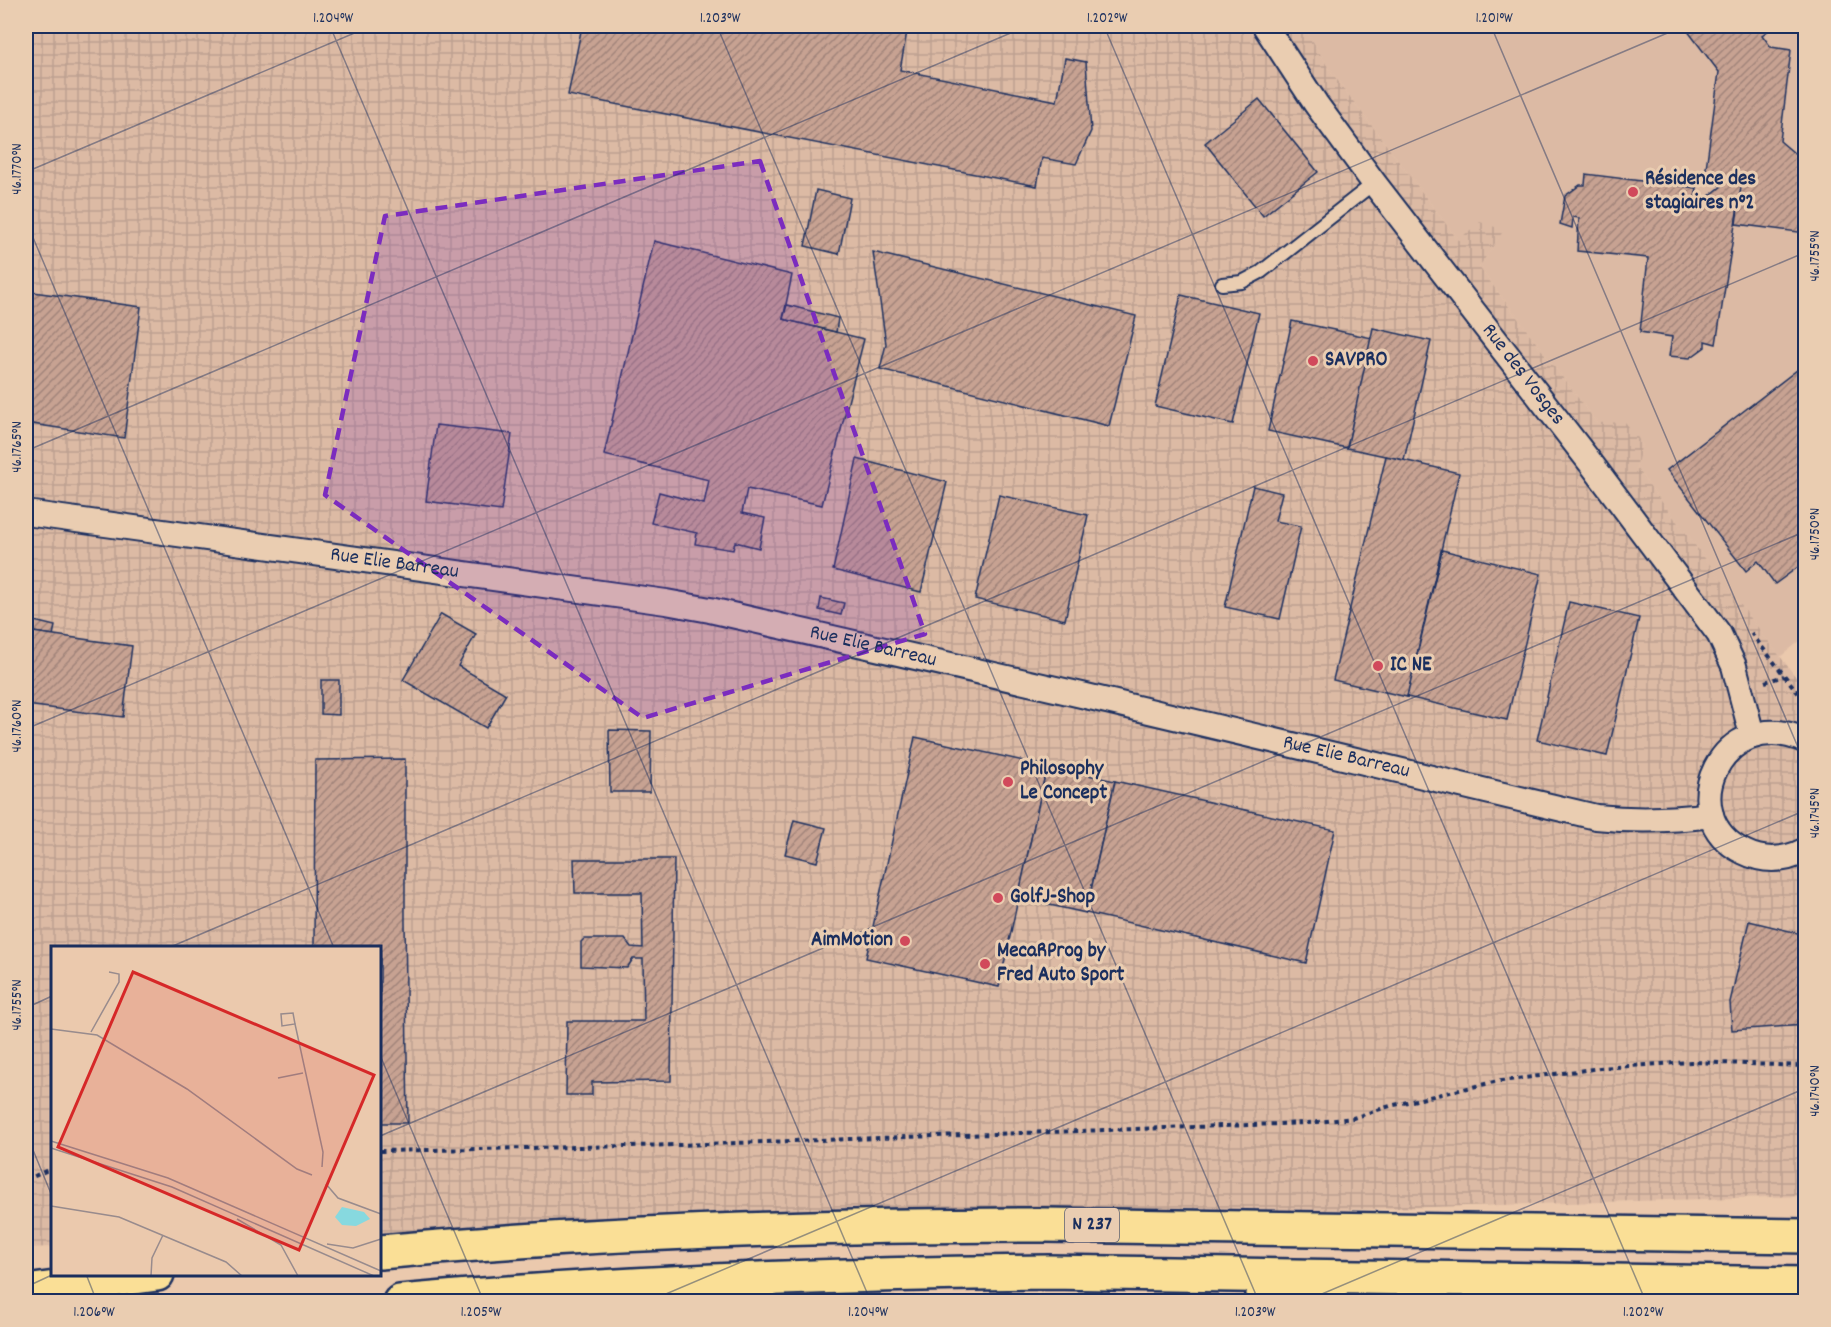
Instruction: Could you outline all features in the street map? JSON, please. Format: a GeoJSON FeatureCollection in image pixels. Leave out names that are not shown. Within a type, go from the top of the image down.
{"type":"FeatureCollection","features":[{"type":"Feature","properties":{"kind":"highway","name":"N 237"},"geometry":{"type":"LineString","coordinates":[[381,1252],[572,1238],[787,1227],[918,1225],[1806,1236]]}},
{"type":"Feature","properties":{"kind":"highway","name":"N 237"},"geometry":{"type":"LineString","coordinates":[[400,1302],[715,1279],[1049,1272],[1806,1284]]}},
{"type":"Feature","properties":{"kind":"highway"},"geometry":{"type":"LineString","coordinates":[[1049,1272],[1331,1302]]}},
{"type":"Feature","properties":{"kind":"highway"},"geometry":{"type":"LineString","coordinates":[[26,1292],[149,1276]]}},
{"type":"Feature","properties":{"kind":"street","name":"Rue des Vosges"},"geometry":{"type":"LineString","coordinates":[[1265,26],[1316,104],[1374,183],[1593,466],[1719,634],[1734,666],[1752,735]]}},
{"type":"Feature","properties":{"kind":"street","name":"Rue Elie Barreau"},"geometry":{"type":"LineString","coordinates":[[26,513],[666,602],[1086,696],[1596,817],[1650,820],[1711,815]]}},
{"type":"Feature","properties":{"kind":"street"},"geometry":{"type":"LineString","coordinates":[[1806,741],[1792,735],[1772,732],[1752,735],[1735,744],[1721,758],[1712,776],[1708,795],[1711,815],[1720,833],[1734,848],[1753,857],[1773,860],[1793,857],[1806,850]]}},
{"type":"Feature","properties":{"kind":"lane"},"geometry":{"type":"LineString","coordinates":[[1222,284],[1242,282],[1261,272],[1374,183]]}},
{"type":"Feature","properties":{"kind":"path"},"geometry":{"type":"LineString","coordinates":[[381,1151],[678,1146],[1308,1123],[1353,1118],[1390,1106],[1494,1082],[1600,1068],[1691,1062],[1806,1066]]}},
{"type":"Feature","properties":{"kind":"path"},"geometry":{"type":"LineString","coordinates":[[26,1180],[51,1168]]}},
{"type":"Feature","properties":{"kind":"highlighted area"},"geometry":{"type":"Polygon","coordinates":[[[760,161],[925,634],[643,718],[325,495],[385,216],[760,161]]]}},
{"type":"Feature","properties":{"kind":"shaded area"},"geometry":{"type":"Polygon","coordinates":[[[26,26],[1304,26],[1329,69],[1458,240],[1480,222],[1504,230],[1479,267],[1597,423],[1625,422],[1635,434],[1642,444],[1636,468],[1805,689],[1805,1196],[381,1238],[381,946],[51,946],[51,1247],[26,1248],[26,26]]]}},
{"type":"Feature","properties":{"kind":"shaded area"},"geometry":{"type":"Polygon","coordinates":[[[1303,26],[1805,26],[1806,636],[1780,657],[1636,468],[1642,444],[1597,423],[1479,267],[1503,230],[1458,240],[1329,69],[1303,26]]]}},
{"type":"Feature","properties":{"kind":"shaded area"},"geometry":{"type":"Polygon","coordinates":[[[872,1294],[972,1301],[689,1301],[872,1294]]]}},
{"type":"Feature","properties":{"kind":"building"},"geometry":{"type":"Polygon","coordinates":[[[582,26],[908,26],[900,70],[1057,101],[1065,58],[1086,62],[1091,131],[1076,164],[1042,158],[1037,186],[568,95],[582,26]]]}},
{"type":"Feature","properties":{"kind":"building","name":"Résidence des stagiaires n°2"},"geometry":{"type":"Polygon","coordinates":[[[1684,26],[1775,26],[1762,35],[1771,47],[1791,50],[1780,141],[1800,158],[1806,159],[1806,233],[1736,224],[1741,187],[1716,344],[1705,341],[1705,347],[1690,358],[1669,356],[1672,337],[1640,332],[1648,258],[1577,251],[1579,218],[1573,217],[1572,228],[1560,224],[1565,196],[1580,185],[1585,185],[1586,174],[1697,188],[1694,204],[1699,204],[1723,185],[1704,183],[1719,72],[1684,26]]]}},
{"type":"Feature","properties":{"kind":"building"},"geometry":{"type":"Polygon","coordinates":[[[1259,99],[1318,172],[1263,216],[1205,143],[1259,99]]]}},
{"type":"Feature","properties":{"kind":"building"},"geometry":{"type":"Polygon","coordinates":[[[816,190],[850,198],[839,254],[805,246],[816,190]]]}},
{"type":"Feature","properties":{"kind":"building"},"geometry":{"type":"Polygon","coordinates":[[[654,241],[792,275],[783,319],[864,339],[822,505],[747,489],[742,513],[765,518],[759,548],[735,542],[733,550],[695,544],[697,533],[651,523],[659,492],[704,504],[709,480],[604,455],[654,241]]]}},
{"type":"Feature","properties":{"kind":"building"},"geometry":{"type":"Polygon","coordinates":[[[873,252],[1136,316],[1109,426],[880,369],[886,344],[873,252]]]}},
{"type":"Feature","properties":{"kind":"building"},"geometry":{"type":"Polygon","coordinates":[[[26,291],[141,307],[124,438],[26,423],[26,291]]]}},
{"type":"Feature","properties":{"kind":"building"},"geometry":{"type":"Polygon","coordinates":[[[1181,295],[1259,313],[1233,424],[1155,406],[1181,295]]]}},
{"type":"Feature","properties":{"kind":"building"},"geometry":{"type":"Polygon","coordinates":[[[787,305],[838,318],[836,332],[783,319],[787,305]]]}},
{"type":"Feature","properties":{"kind":"building"},"geometry":{"type":"Polygon","coordinates":[[[1292,321],[1372,338],[1347,448],[1268,431],[1292,321]]]}},
{"type":"Feature","properties":{"kind":"building"},"geometry":{"type":"Polygon","coordinates":[[[1373,328],[1431,341],[1404,460],[1347,448],[1373,328]]]}},
{"type":"Feature","properties":{"kind":"building"},"geometry":{"type":"Polygon","coordinates":[[[1806,363],[1806,561],[1775,584],[1758,561],[1746,571],[1667,470],[1806,363]]]}},
{"type":"Feature","properties":{"kind":"building"},"geometry":{"type":"Polygon","coordinates":[[[436,425],[512,434],[501,511],[426,501],[436,425]]]}},
{"type":"Feature","properties":{"kind":"building"},"geometry":{"type":"Polygon","coordinates":[[[1386,456],[1459,473],[1407,697],[1333,680],[1386,456]]]}},
{"type":"Feature","properties":{"kind":"building"},"geometry":{"type":"Polygon","coordinates":[[[857,459],[947,482],[921,592],[833,570],[857,459]]]}},
{"type":"Feature","properties":{"kind":"building"},"geometry":{"type":"Polygon","coordinates":[[[1253,486],[1282,493],[1275,521],[1301,526],[1280,619],[1225,607],[1253,486]]]}},
{"type":"Feature","properties":{"kind":"building"},"geometry":{"type":"Polygon","coordinates":[[[999,495],[1088,515],[1065,620],[975,599],[999,495]]]}},
{"type":"Feature","properties":{"kind":"building"},"geometry":{"type":"Polygon","coordinates":[[[1442,550],[1541,574],[1507,720],[1407,697],[1442,550]]]}},
{"type":"Feature","properties":{"kind":"building"},"geometry":{"type":"Polygon","coordinates":[[[821,598],[844,603],[841,615],[819,610],[821,598]]]}},
{"type":"Feature","properties":{"kind":"building"},"geometry":{"type":"Polygon","coordinates":[[[1569,602],[1639,618],[1607,756],[1537,740],[1569,602]]]}},
{"type":"Feature","properties":{"kind":"building"},"geometry":{"type":"Polygon","coordinates":[[[441,614],[476,634],[458,666],[506,694],[486,728],[403,680],[441,614]]]}},
{"type":"Feature","properties":{"kind":"building"},"geometry":{"type":"Polygon","coordinates":[[[26,619],[55,626],[53,635],[26,631],[26,619]]]}},
{"type":"Feature","properties":{"kind":"building"},"geometry":{"type":"Polygon","coordinates":[[[26,631],[132,646],[123,717],[26,705],[26,631]]]}},
{"type":"Feature","properties":{"kind":"building"},"geometry":{"type":"Polygon","coordinates":[[[321,680],[339,680],[339,715],[321,714],[321,680]]]}},
{"type":"Feature","properties":{"kind":"building"},"geometry":{"type":"Polygon","coordinates":[[[609,730],[651,731],[650,792],[610,792],[609,730]]]}},
{"type":"Feature","properties":{"kind":"building"},"geometry":{"type":"Polygon","coordinates":[[[915,737],[1047,766],[999,987],[866,958],[915,737]]]}},
{"type":"Feature","properties":{"kind":"building"},"geometry":{"type":"Polygon","coordinates":[[[405,759],[408,1123],[381,1123],[381,946],[314,946],[315,760],[405,759]]]}},
{"type":"Feature","properties":{"kind":"building"},"geometry":{"type":"Polygon","coordinates":[[[1047,766],[1115,781],[1086,913],[1018,898],[1047,766]]]}},
{"type":"Feature","properties":{"kind":"building"},"geometry":{"type":"Polygon","coordinates":[[[1115,781],[1335,830],[1306,963],[1086,913],[1115,781]]]}},
{"type":"Feature","properties":{"kind":"building"},"geometry":{"type":"Polygon","coordinates":[[[794,820],[826,828],[817,862],[785,854],[794,820]]]}},
{"type":"Feature","properties":{"kind":"building"},"geometry":{"type":"Polygon","coordinates":[[[574,859],[674,859],[671,1081],[592,1082],[592,1095],[566,1095],[567,1021],[644,1021],[643,959],[633,959],[627,968],[581,966],[581,942],[584,939],[625,939],[631,947],[643,948],[642,893],[575,893],[574,859]]]}},
{"type":"Feature","properties":{"kind":"building"},"geometry":{"type":"Polygon","coordinates":[[[1749,921],[1806,935],[1806,1025],[1732,1030],[1730,1002],[1749,921]]]}},
{"type":"Feature","properties":{"kind":"place","name":"Résidence des stagiaires n°2"},"geometry":{"type":"Point","coordinates":[1633,192]}},
{"type":"Feature","properties":{"kind":"place","name":"SAVPRO"},"geometry":{"type":"Point","coordinates":[1313,361]}},
{"type":"Feature","properties":{"kind":"place","name":"IC NE"},"geometry":{"type":"Point","coordinates":[1378,666]}},
{"type":"Feature","properties":{"kind":"place","name":"Philosophy Le Concept"},"geometry":{"type":"Point","coordinates":[1008,782]}},
{"type":"Feature","properties":{"kind":"place","name":"GolfJ-Shop"},"geometry":{"type":"Point","coordinates":[998,898]}},
{"type":"Feature","properties":{"kind":"place","name":"AimMotion"},"geometry":{"type":"Point","coordinates":[905,941]}},
{"type":"Feature","properties":{"kind":"place","name":"MecaRProg by Fred Auto Sport"},"geometry":{"type":"Point","coordinates":[985,964]}}]}
